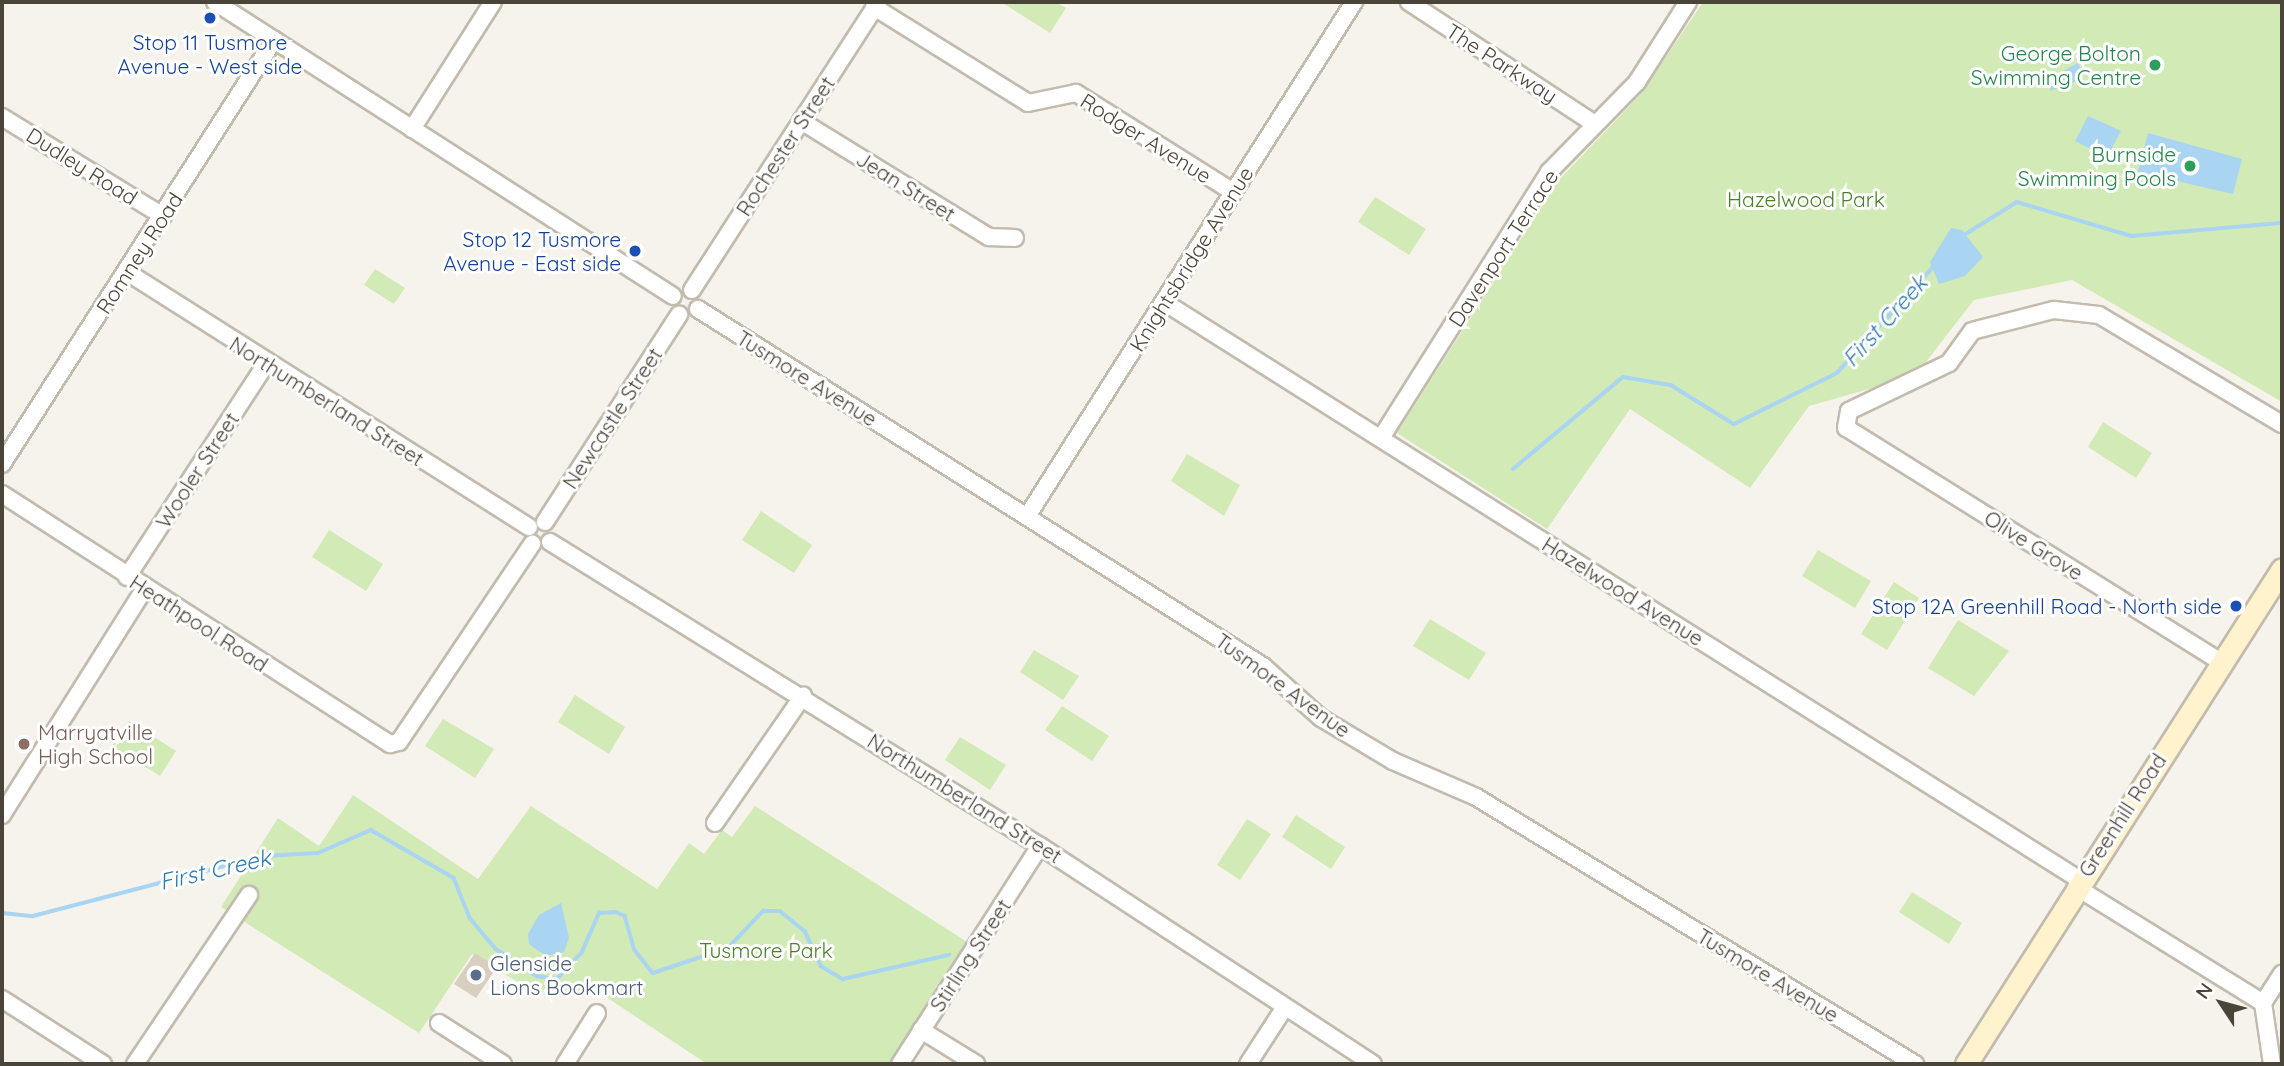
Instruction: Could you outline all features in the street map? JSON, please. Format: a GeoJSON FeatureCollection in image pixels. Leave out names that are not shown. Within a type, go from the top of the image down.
{"type":"FeatureCollection","features":[{"type":"Feature","properties":{"kind":"main road","name":"Greenhill Road"},"geometry":{"type":"LineString","coordinates":[[1966,1064],[2078,883],[2282,569]]}},
{"type":"Feature","properties":{"kind":"street"},"geometry":{"type":"LineString","coordinates":[[215,2],[673,296],[679,315],[698,309],[692,290],[673,296]]}},
{"type":"Feature","properties":{"kind":"street"},"geometry":{"type":"LineString","coordinates":[[412,129],[493,2]]}},
{"type":"Feature","properties":{"kind":"street","name":"Knightsbridge Avenue"},"geometry":{"type":"LineString","coordinates":[[1028,515],[1354,2]]}},
{"type":"Feature","properties":{"kind":"street","name":"The Parkway"},"geometry":{"type":"LineString","coordinates":[[1409,2],[1595,124]]}},
{"type":"Feature","properties":{"kind":"street","name":"Davenport Terrace"},"geometry":{"type":"LineString","coordinates":[[1381,438],[1549,172],[1637,82],[1688,2]]}},
{"type":"Feature","properties":{"kind":"street","name":"Rodger Avenue"},"geometry":{"type":"LineString","coordinates":[[876,4],[1028,103],[1076,93],[1233,192]]}},
{"type":"Feature","properties":{"kind":"street","name":"Rochester Street"},"geometry":{"type":"LineString","coordinates":[[692,290],[876,4]]}},
{"type":"Feature","properties":{"kind":"street","name":"Romney Road"},"geometry":{"type":"LineString","coordinates":[[2,464],[274,40]]}},
{"type":"Feature","properties":{"kind":"street","name":"Dudley Road"},"geometry":{"type":"LineString","coordinates":[[2,117],[163,216]]}},
{"type":"Feature","properties":{"kind":"street","name":"Jean Street"},"geometry":{"type":"LineString","coordinates":[[801,121],[989,237],[1015,239]]}},
{"type":"Feature","properties":{"kind":"street","name":"Northumberland Street"},"geometry":{"type":"LineString","coordinates":[[127,272],[266,364],[537,524]]}},
{"type":"Feature","properties":{"kind":"street","name":"Hazelwood Avenue"},"geometry":{"type":"LineString","coordinates":[[1164,302],[2263,1003]]}},
{"type":"Feature","properties":{"kind":"street","name":"Tusmore Avenue"},"geometry":{"type":"LineString","coordinates":[[698,309],[1028,515],[1263,666],[1321,718],[1394,761],[1476,797],[1914,1064]]}},
{"type":"Feature","properties":{"kind":"street","name":"Olive Grove"},"geometry":{"type":"LineString","coordinates":[[2221,662],[1846,428],[1849,411],[1860,403],[1949,363],[1972,331],[2054,310],[2099,315],[2282,424]]}},
{"type":"Feature","properties":{"kind":"street","name":"Newcastle Street"},"geometry":{"type":"LineString","coordinates":[[537,524],[679,315]]}},
{"type":"Feature","properties":{"kind":"street","name":"Wooler Street"},"geometry":{"type":"LineString","coordinates":[[127,577],[266,364]]}},
{"type":"Feature","properties":{"kind":"street","name":"Heathpool Road"},"geometry":{"type":"LineString","coordinates":[[2,494],[380,740],[399,742],[532,544]]}},
{"type":"Feature","properties":{"kind":"street"},"geometry":{"type":"LineString","coordinates":[[537,524],[552,528],[550,542],[532,544],[537,524]]}},
{"type":"Feature","properties":{"kind":"street","name":"Northumberland Street"},"geometry":{"type":"LineString","coordinates":[[550,542],[803,696],[1040,846],[1373,1064]]}},
{"type":"Feature","properties":{"kind":"street"},"geometry":{"type":"LineString","coordinates":[[2,815],[145,588]]}},
{"type":"Feature","properties":{"kind":"street"},"geometry":{"type":"LineString","coordinates":[[715,823],[803,696]]}},
{"type":"Feature","properties":{"kind":"street","name":"Stirling Street"},"geometry":{"type":"LineString","coordinates":[[900,1064],[1040,846]]}},
{"type":"Feature","properties":{"kind":"street"},"geometry":{"type":"LineString","coordinates":[[135,1064],[249,895]]}},
{"type":"Feature","properties":{"kind":"street"},"geometry":{"type":"LineString","coordinates":[[2272,1064],[2263,1003],[2282,974]]}},
{"type":"Feature","properties":{"kind":"street"},"geometry":{"type":"LineString","coordinates":[[2,999],[103,1064]]}},
{"type":"Feature","properties":{"kind":"street"},"geometry":{"type":"LineString","coordinates":[[1248,1064],[1285,1007]]}},
{"type":"Feature","properties":{"kind":"street"},"geometry":{"type":"LineString","coordinates":[[565,1064],[597,1013]]}},
{"type":"Feature","properties":{"kind":"street"},"geometry":{"type":"LineString","coordinates":[[439,1023],[503,1064]]}},
{"type":"Feature","properties":{"kind":"street"},"geometry":{"type":"LineString","coordinates":[[921,1030],[976,1064]]}},
{"type":"Feature","properties":{"kind":"green space"},"geometry":{"type":"Polygon","coordinates":[[[1001,2],[1055,2],[1066,8],[1050,33],[1001,2]]]}},
{"type":"Feature","properties":{"kind":"green space","name":"Hazelwood Park"},"geometry":{"type":"Polygon","coordinates":[[[1703,2],[2282,2],[2282,402],[2072,280],[1974,300],[1915,376],[1809,406],[1750,488],[1630,409],[1547,529],[1397,433],[1558,181],[1641,94],[1703,2]]]}},
{"type":"Feature","properties":{"kind":"green space"},"geometry":{"type":"Polygon","coordinates":[[[1375,197],[1426,229],[1409,255],[1358,222],[1375,197]]]}},
{"type":"Feature","properties":{"kind":"green space"},"geometry":{"type":"Polygon","coordinates":[[[375,269],[405,288],[394,304],[364,285],[375,269]]]}},
{"type":"Feature","properties":{"kind":"green space"},"geometry":{"type":"Polygon","coordinates":[[[2103,422],[2152,453],[2136,478],[2088,447],[2103,422]]]}},
{"type":"Feature","properties":{"kind":"green space"},"geometry":{"type":"Polygon","coordinates":[[[1187,454],[1240,485],[1224,516],[1171,481],[1187,454]]]}},
{"type":"Feature","properties":{"kind":"green space"},"geometry":{"type":"Polygon","coordinates":[[[761,511],[812,545],[794,573],[742,540],[761,511]]]}},
{"type":"Feature","properties":{"kind":"green space"},"geometry":{"type":"Polygon","coordinates":[[[329,530],[383,564],[366,591],[312,557],[329,530]]]}},
{"type":"Feature","properties":{"kind":"green space"},"geometry":{"type":"Polygon","coordinates":[[[1818,550],[1871,581],[1855,608],[1802,576],[1818,550]]]}},
{"type":"Feature","properties":{"kind":"green space"},"geometry":{"type":"Polygon","coordinates":[[[1894,582],[1919,598],[1887,650],[1861,634],[1894,582]]]}},
{"type":"Feature","properties":{"kind":"green space"},"geometry":{"type":"Polygon","coordinates":[[[1430,619],[1486,653],[1469,680],[1413,646],[1430,619]]]}},
{"type":"Feature","properties":{"kind":"green space"},"geometry":{"type":"Polygon","coordinates":[[[1958,620],[2009,651],[1974,696],[1928,668],[1958,620]]]}},
{"type":"Feature","properties":{"kind":"green space"},"geometry":{"type":"Polygon","coordinates":[[[1034,650],[1079,676],[1063,700],[1020,672],[1034,650]]]}},
{"type":"Feature","properties":{"kind":"green space"},"geometry":{"type":"Polygon","coordinates":[[[575,695],[625,727],[609,754],[558,722],[575,695]]]}},
{"type":"Feature","properties":{"kind":"green space"},"geometry":{"type":"Polygon","coordinates":[[[1062,706],[1109,736],[1092,761],[1045,730],[1062,706]]]}},
{"type":"Feature","properties":{"kind":"green space"},"geometry":{"type":"Polygon","coordinates":[[[443,719],[494,749],[475,778],[425,746],[443,719]]]}},
{"type":"Feature","properties":{"kind":"green space"},"geometry":{"type":"Polygon","coordinates":[[[129,721],[176,751],[160,776],[112,746],[129,721]]]}},
{"type":"Feature","properties":{"kind":"green space"},"geometry":{"type":"Polygon","coordinates":[[[960,737],[1006,765],[990,790],[945,760],[960,737]]]}},
{"type":"Feature","properties":{"kind":"green space","name":"Tusmore Park"},"geometry":{"type":"Polygon","coordinates":[[[353,795],[478,879],[531,806],[657,889],[689,843],[704,854],[722,830],[732,837],[755,806],[975,947],[900,1064],[707,1064],[600,993],[534,992],[472,954],[419,1033],[221,907],[278,818],[319,846],[353,795]]]}},
{"type":"Feature","properties":{"kind":"green space"},"geometry":{"type":"Polygon","coordinates":[[[1296,815],[1345,847],[1331,869],[1282,837],[1296,815]]]}},
{"type":"Feature","properties":{"kind":"green space"},"geometry":{"type":"Polygon","coordinates":[[[1247,819],[1271,834],[1240,880],[1217,865],[1247,819]]]}},
{"type":"Feature","properties":{"kind":"green space"},"geometry":{"type":"Polygon","coordinates":[[[1912,892],[1962,923],[1949,944],[1899,912],[1912,892]]]}},
{"type":"Feature","properties":{"kind":"water"},"geometry":{"type":"Polygon","coordinates":[[[2078,63],[2082,72],[2073,83],[2050,91],[2052,77],[2078,63]]]}},
{"type":"Feature","properties":{"kind":"water"},"geometry":{"type":"Polygon","coordinates":[[[2088,116],[2121,131],[2107,157],[2075,141],[2088,116]]]}},
{"type":"Feature","properties":{"kind":"water","name":"Burnside Swimming Pools"},"geometry":{"type":"Polygon","coordinates":[[[2148,133],[2242,159],[2233,194],[2138,172],[2148,133]]]}},
{"type":"Feature","properties":{"kind":"water"},"geometry":{"type":"Polygon","coordinates":[[[1951,228],[1962,230],[1983,257],[1965,276],[1939,284],[1930,262],[1951,228]]]}},
{"type":"Feature","properties":{"kind":"water"},"geometry":{"type":"Polygon","coordinates":[[[561,903],[569,938],[564,952],[546,956],[529,944],[528,934],[539,915],[561,903]]]}},
{"type":"Feature","properties":{"kind":"building","name":"Glenside Lions Bookmart"},"geometry":{"type":"Polygon","coordinates":[[[475,953],[497,967],[476,998],[454,984],[475,953]]]}},
{"type":"Feature","properties":{"kind":"waterway","name":"First Creek"},"geometry":{"type":"LineString","coordinates":[[1961,237],[2017,202],[2132,236],[2282,223]]}},
{"type":"Feature","properties":{"kind":"waterway","name":"First Creek"},"geometry":{"type":"LineString","coordinates":[[1513,469],[1623,377],[1671,385],[1734,424],[1837,373],[1934,266]]}},
{"type":"Feature","properties":{"kind":"waterway","name":"First Creek"},"geometry":{"type":"LineString","coordinates":[[2,913],[33,916],[263,856],[318,853],[371,830],[454,878],[470,918],[496,949],[537,976],[557,979],[582,952],[599,913],[616,912],[625,916],[635,950],[653,973],[728,948],[763,911],[780,911],[805,931],[821,966],[843,979],[949,955]]}},
{"type":"Feature","properties":{"kind":"place","name":"Stop 11 Tusmore Avenue - West side"},"geometry":{"type":"Point","coordinates":[210,18]}},
{"type":"Feature","properties":{"kind":"place","name":"George Bolton Swimming Centre"},"geometry":{"type":"Point","coordinates":[2155,65]}},
{"type":"Feature","properties":{"kind":"place","name":"Burnside Swimming Pools"},"geometry":{"type":"Point","coordinates":[2190,166]}},
{"type":"Feature","properties":{"kind":"place","name":"Stop 12 Tusmore Avenue - East side"},"geometry":{"type":"Point","coordinates":[635,251]}},
{"type":"Feature","properties":{"kind":"place","name":"Stop 12A Greenhill Road - North side"},"geometry":{"type":"Point","coordinates":[2236,606]}},
{"type":"Feature","properties":{"kind":"place","name":"Marryatville High School"},"geometry":{"type":"Point","coordinates":[24,744]}},
{"type":"Feature","properties":{"kind":"place","name":"Glenside Lions Bookmart"},"geometry":{"type":"Point","coordinates":[476,975]}}]}
